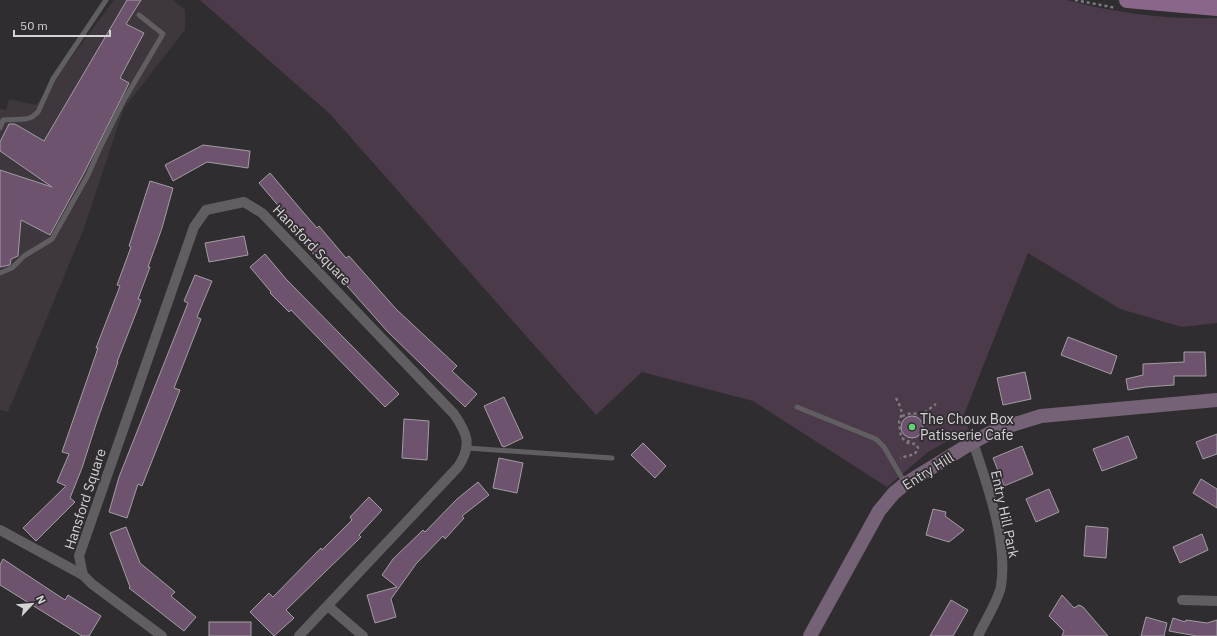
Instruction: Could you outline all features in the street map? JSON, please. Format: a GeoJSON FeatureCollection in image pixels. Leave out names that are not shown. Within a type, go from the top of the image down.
{"type":"FeatureCollection","features":[{"type":"Feature","properties":{"kind":"main road"},"geometry":{"type":"LineString","coordinates":[[1127,0],[1217,8]]}},
{"type":"Feature","properties":{"kind":"street","name":"Hansford Square"},"geometry":{"type":"LineString","coordinates":[[83,575],[79,556],[81,549],[194,227],[206,210],[244,202],[262,213],[454,414],[463,425],[467,438],[467,448]]}},
{"type":"Feature","properties":{"kind":"street","name":"Entry Hill"},"geometry":{"type":"LineString","coordinates":[[810,636],[879,511],[894,493],[905,484],[973,442],[996,430],[1041,416],[1217,400]]}},
{"type":"Feature","properties":{"kind":"street","name":"Entry Hill Park"},"geometry":{"type":"LineString","coordinates":[[973,442],[988,486],[1000,546],[1002,567],[1001,587],[978,636]]}},
{"type":"Feature","properties":{"kind":"street"},"geometry":{"type":"LineString","coordinates":[[299,636],[458,467],[464,458],[467,448]]}},
{"type":"Feature","properties":{"kind":"street"},"geometry":{"type":"LineString","coordinates":[[0,530],[83,575],[92,584],[162,636]]}},
{"type":"Feature","properties":{"kind":"street"},"geometry":{"type":"LineString","coordinates":[[1182,600],[1217,600]]}},
{"type":"Feature","properties":{"kind":"street"},"geometry":{"type":"LineString","coordinates":[[328,606],[363,636]]}},
{"type":"Feature","properties":{"kind":"lane"},"geometry":{"type":"LineString","coordinates":[[0,128],[2,119],[26,119],[32,117],[38,112],[53,79],[106,0]]}},
{"type":"Feature","properties":{"kind":"lane"},"geometry":{"type":"LineString","coordinates":[[0,273],[12,268],[24,256],[52,239],[82,188],[124,100],[163,34],[139,15]]}},
{"type":"Feature","properties":{"kind":"lane"},"geometry":{"type":"LineString","coordinates":[[797,406],[876,439],[884,447],[905,484]]}},
{"type":"Feature","properties":{"kind":"lane"},"geometry":{"type":"LineString","coordinates":[[467,448],[612,458]]}},
{"type":"Feature","properties":{"kind":"path"},"geometry":{"type":"LineString","coordinates":[[895,466],[896,459],[915,454],[918,448],[916,444],[908,443],[901,437],[899,420],[902,416],[902,409],[896,398]]}},
{"type":"Feature","properties":{"kind":"path"},"geometry":{"type":"LineString","coordinates":[[902,416],[912,413],[920,415],[936,404]]}},
{"type":"Feature","properties":{"kind":"path"},"geometry":{"type":"LineString","coordinates":[[908,443],[909,438]]}},
{"type":"Feature","properties":{"kind":"shaded area"},"geometry":{"type":"Polygon","coordinates":[[[114,0],[173,0],[185,10],[185,30],[124,108],[84,228],[8,412],[0,410],[0,109],[6,110],[9,99],[36,105],[114,0]]]}},
{"type":"Feature","properties":{"kind":"shaded area"},"geometry":{"type":"Polygon","coordinates":[[[200,0],[1067,0],[1104,9],[1141,15],[1179,18],[1217,18],[1217,323],[1182,327],[1120,309],[1028,253],[963,417],[969,429],[928,452],[887,487],[753,401],[642,372],[596,415],[330,114],[200,0]]]}},
{"type":"Feature","properties":{"kind":"building"},"geometry":{"type":"Polygon","coordinates":[[[127,0],[141,0],[126,24],[144,33],[120,78],[129,83],[84,173],[50,235],[21,220],[18,256],[11,259],[10,265],[0,267],[0,170],[52,187],[0,151],[0,142],[9,124],[15,124],[44,141],[127,0]]]}},
{"type":"Feature","properties":{"kind":"building"},"geometry":{"type":"Polygon","coordinates":[[[203,145],[250,151],[248,168],[207,162],[173,181],[165,165],[203,145]]]}},
{"type":"Feature","properties":{"kind":"building"},"geometry":{"type":"Polygon","coordinates":[[[270,173],[317,228],[319,226],[346,258],[349,256],[396,309],[457,366],[452,371],[477,394],[465,407],[387,331],[324,260],[322,263],[277,215],[282,210],[259,183],[270,173]]]}},
{"type":"Feature","properties":{"kind":"building"},"geometry":{"type":"Polygon","coordinates":[[[150,181],[173,188],[162,228],[148,267],[150,267],[138,299],[141,300],[117,362],[82,468],[70,498],[75,502],[36,541],[23,528],[66,486],[57,482],[69,454],[62,452],[98,348],[96,348],[120,286],[117,285],[131,247],[129,246],[150,181]]]}},
{"type":"Feature","properties":{"kind":"building"},"geometry":{"type":"Polygon","coordinates":[[[244,236],[248,255],[209,262],[205,243],[244,236]]]}},
{"type":"Feature","properties":{"kind":"building"},"geometry":{"type":"Polygon","coordinates":[[[265,254],[286,279],[399,394],[385,407],[291,310],[289,312],[270,293],[271,292],[250,267],[265,254]]]}},
{"type":"Feature","properties":{"kind":"building"},"geometry":{"type":"Polygon","coordinates":[[[195,275],[212,281],[197,317],[201,319],[174,388],[180,390],[142,486],[138,484],[127,518],[109,512],[119,477],[188,303],[184,301],[195,275]]]}},
{"type":"Feature","properties":{"kind":"building"},"geometry":{"type":"Polygon","coordinates":[[[1068,337],[1117,356],[1111,374],[1061,355],[1068,337]]]}},
{"type":"Feature","properties":{"kind":"building"},"geometry":{"type":"Polygon","coordinates":[[[1184,352],[1205,352],[1206,376],[1174,376],[1174,385],[1128,390],[1126,379],[1143,375],[1143,364],[1184,362],[1184,352]]]}},
{"type":"Feature","properties":{"kind":"building"},"geometry":{"type":"Polygon","coordinates":[[[1025,372],[1031,399],[1003,405],[997,378],[1025,372]]]}},
{"type":"Feature","properties":{"kind":"building"},"geometry":{"type":"Polygon","coordinates":[[[504,397],[523,438],[504,447],[502,446],[484,406],[504,397]]]}},
{"type":"Feature","properties":{"kind":"building","name":"The Choux Box Patisserie Cafe"},"geometry":{"type":"Polygon","coordinates":[[[912,416],[920,419],[923,427],[920,435],[912,438],[904,435],[901,427],[904,419],[912,416]]]}},
{"type":"Feature","properties":{"kind":"building"},"geometry":{"type":"Polygon","coordinates":[[[404,419],[429,421],[427,460],[402,458],[404,419]]]}},
{"type":"Feature","properties":{"kind":"building"},"geometry":{"type":"Polygon","coordinates":[[[1217,434],[1217,454],[1203,459],[1196,442],[1217,434]]]}},
{"type":"Feature","properties":{"kind":"building"},"geometry":{"type":"Polygon","coordinates":[[[1128,436],[1137,458],[1102,471],[1093,449],[1128,436]]]}},
{"type":"Feature","properties":{"kind":"building"},"geometry":{"type":"Polygon","coordinates":[[[643,443],[666,466],[655,478],[631,455],[643,443]]]}},
{"type":"Feature","properties":{"kind":"building"},"geometry":{"type":"Polygon","coordinates":[[[1022,446],[1033,474],[1004,486],[993,458],[1022,446]]]}},
{"type":"Feature","properties":{"kind":"building"},"geometry":{"type":"Polygon","coordinates":[[[499,458],[523,463],[517,493],[493,488],[499,458]]]}},
{"type":"Feature","properties":{"kind":"building"},"geometry":{"type":"Polygon","coordinates":[[[1201,479],[1217,489],[1217,508],[1193,493],[1201,479]]]}},
{"type":"Feature","properties":{"kind":"building"},"geometry":{"type":"Polygon","coordinates":[[[478,482],[489,495],[462,516],[464,518],[445,539],[443,536],[416,564],[391,599],[396,617],[375,623],[367,595],[397,587],[382,575],[393,559],[423,530],[425,532],[457,499],[478,482]]]}},
{"type":"Feature","properties":{"kind":"building"},"geometry":{"type":"Polygon","coordinates":[[[1049,489],[1059,512],[1036,522],[1026,499],[1049,489]]]}},
{"type":"Feature","properties":{"kind":"building"},"geometry":{"type":"Polygon","coordinates":[[[369,497],[382,510],[359,535],[361,537],[286,610],[294,618],[274,636],[250,612],[269,593],[273,597],[321,548],[322,550],[352,520],[350,517],[369,497]]]}},
{"type":"Feature","properties":{"kind":"building"},"geometry":{"type":"Polygon","coordinates":[[[933,509],[946,512],[945,516],[964,530],[949,542],[926,535],[933,509]]]}},
{"type":"Feature","properties":{"kind":"building"},"geometry":{"type":"Polygon","coordinates":[[[1086,526],[1108,528],[1106,558],[1084,556],[1086,526]]]}},
{"type":"Feature","properties":{"kind":"building"},"geometry":{"type":"Polygon","coordinates":[[[126,527],[140,563],[175,592],[171,596],[196,617],[184,631],[129,588],[130,587],[110,533],[126,527]]]}},
{"type":"Feature","properties":{"kind":"building"},"geometry":{"type":"Polygon","coordinates":[[[1202,534],[1208,550],[1180,563],[1173,547],[1202,534]]]}},
{"type":"Feature","properties":{"kind":"building"},"geometry":{"type":"Polygon","coordinates":[[[3,559],[65,600],[68,595],[101,616],[89,636],[82,636],[0,585],[0,565],[3,559]]]}},
{"type":"Feature","properties":{"kind":"building"},"geometry":{"type":"Polygon","coordinates":[[[1062,595],[1074,608],[1079,605],[1083,607],[1108,636],[1062,636],[1064,631],[1049,616],[1062,595]]]}},
{"type":"Feature","properties":{"kind":"building"},"geometry":{"type":"Polygon","coordinates":[[[951,600],[968,610],[953,636],[930,636],[951,600]]]}},
{"type":"Feature","properties":{"kind":"building"},"geometry":{"type":"Polygon","coordinates":[[[1146,617],[1167,623],[1164,636],[1141,636],[1146,617]]]}},
{"type":"Feature","properties":{"kind":"building"},"geometry":{"type":"Polygon","coordinates":[[[1173,618],[1185,622],[1186,620],[1207,623],[1217,620],[1217,636],[1197,636],[1169,631],[1173,618]]]}},
{"type":"Feature","properties":{"kind":"building"},"geometry":{"type":"Polygon","coordinates":[[[209,622],[251,622],[251,636],[209,636],[209,622]]]}},
{"type":"Feature","properties":{"kind":"place","name":"The Choux Box Patisserie Cafe"},"geometry":{"type":"Point","coordinates":[912,427]}}]}
